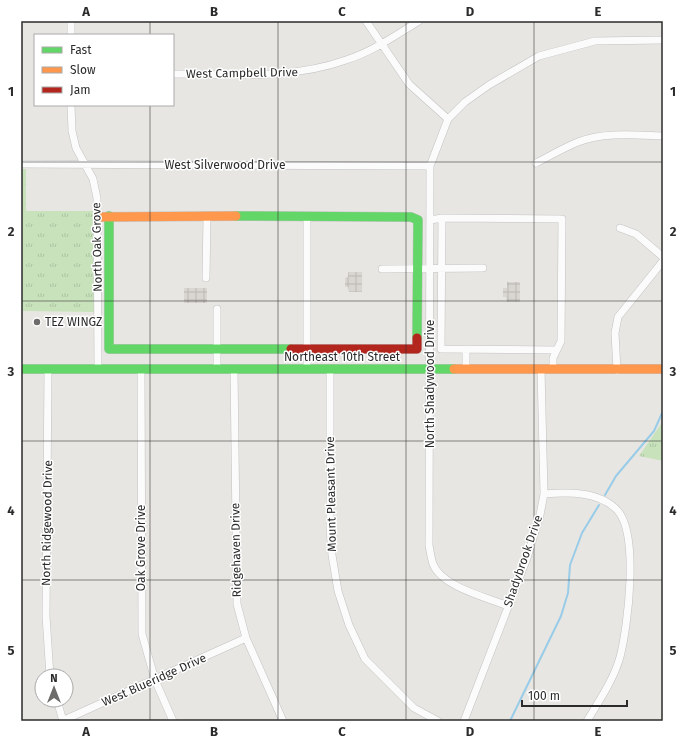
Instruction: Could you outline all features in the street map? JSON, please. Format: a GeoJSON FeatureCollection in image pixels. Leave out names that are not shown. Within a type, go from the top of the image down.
{"type":"FeatureCollection","features":[{"type":"Feature","properties":{"kind":"street"},"geometry":{"type":"LineString","coordinates":[[71,34],[72,21]]}},
{"type":"Feature","properties":{"kind":"street"},"geometry":{"type":"LineString","coordinates":[[366,21],[380,45],[409,84],[448,119],[465,102],[489,85],[539,56],[594,41],[663,40]]}},
{"type":"Feature","properties":{"kind":"street","name":"West Campbell Drive"},"geometry":{"type":"LineString","coordinates":[[174,74],[256,75],[296,73],[348,60],[380,45],[419,21]]}},
{"type":"Feature","properties":{"kind":"street","name":"North Oak Grove"},"geometry":{"type":"LineString","coordinates":[[71,106],[72,131],[76,148],[93,179],[97,198],[98,369]]}},
{"type":"Feature","properties":{"kind":"street","name":"North Shadywood Drive"},"geometry":{"type":"LineString","coordinates":[[448,119],[430,166],[429,545],[433,564],[440,576],[451,584],[508,606]]}},
{"type":"Feature","properties":{"kind":"street"},"geometry":{"type":"LineString","coordinates":[[536,162],[578,142],[606,135],[663,136]]}},
{"type":"Feature","properties":{"kind":"street","name":"West Silverwood Drive"},"geometry":{"type":"LineString","coordinates":[[21,164],[430,166]]}},
{"type":"Feature","properties":{"kind":"street"},"geometry":{"type":"LineString","coordinates":[[98,216],[109,216],[207,217],[307,216],[411,217],[418,220],[417,350],[109,349],[109,216]]}},
{"type":"Feature","properties":{"kind":"street"},"geometry":{"type":"LineString","coordinates":[[307,216],[307,369]]}},
{"type":"Feature","properties":{"kind":"street"},"geometry":{"type":"LineString","coordinates":[[206,278],[207,217]]}},
{"type":"Feature","properties":{"kind":"street"},"geometry":{"type":"LineString","coordinates":[[442,218],[441,349],[556,350]]}},
{"type":"Feature","properties":{"kind":"street"},"geometry":{"type":"LineString","coordinates":[[430,220],[442,218],[562,219],[561,341],[556,350],[553,369]]}},
{"type":"Feature","properties":{"kind":"street"},"geometry":{"type":"LineString","coordinates":[[620,228],[636,234],[663,257]]}},
{"type":"Feature","properties":{"kind":"street"},"geometry":{"type":"LineString","coordinates":[[617,370],[615,333],[618,317],[663,261]]}},
{"type":"Feature","properties":{"kind":"street"},"geometry":{"type":"LineString","coordinates":[[382,269],[483,268]]}},
{"type":"Feature","properties":{"kind":"street"},"geometry":{"type":"LineString","coordinates":[[217,309],[217,369]]}},
{"type":"Feature","properties":{"kind":"street"},"geometry":{"type":"LineString","coordinates":[[466,350],[466,369]]}},
{"type":"Feature","properties":{"kind":"street","name":"Northeast 10th Street"},"geometry":{"type":"LineString","coordinates":[[21,369],[663,369]]}},
{"type":"Feature","properties":{"kind":"street","name":"North Ridgewood Drive"},"geometry":{"type":"LineString","coordinates":[[48,369],[46,616],[49,668]]}},
{"type":"Feature","properties":{"kind":"street","name":"Oak Grove Drive"},"geometry":{"type":"LineString","coordinates":[[141,369],[142,634],[155,680],[173,721]]}},
{"type":"Feature","properties":{"kind":"street","name":"Ridgehaven Drive"},"geometry":{"type":"LineString","coordinates":[[234,369],[237,604],[246,638],[283,721]]}},
{"type":"Feature","properties":{"kind":"street","name":"Mount Pleasant Drive"},"geometry":{"type":"LineString","coordinates":[[330,369],[330,528],[332,556],[338,591],[349,625],[365,659],[414,708],[438,721]]}},
{"type":"Feature","properties":{"kind":"street","name":"Shadybrook Drive"},"geometry":{"type":"LineString","coordinates":[[464,721],[527,558],[540,515],[544,494],[541,369]]}},
{"type":"Feature","properties":{"kind":"street"},"geometry":{"type":"LineString","coordinates":[[544,494],[582,494],[599,498],[618,511],[627,525],[630,588],[627,623],[620,658],[604,693],[587,721]]}},
{"type":"Feature","properties":{"kind":"street","name":"West Blueridge Drive"},"geometry":{"type":"LineString","coordinates":[[63,721],[246,638]]}},
{"type":"Feature","properties":{"kind":"street"},"geometry":{"type":"LineString","coordinates":[[59,708],[63,721]]}},
{"type":"Feature","properties":{"kind":"green space"},"geometry":{"type":"Polygon","coordinates":[[[21,169],[26,169],[26,211],[93,211],[94,312],[22,311],[22,357],[21,169]]]}},
{"type":"Feature","properties":{"kind":"green space"},"geometry":{"type":"Polygon","coordinates":[[[663,421],[663,461],[639,456],[663,421]]]}},
{"type":"Feature","properties":{"kind":"shaded area"},"geometry":{"type":"Polygon","coordinates":[[[348,272],[362,272],[362,292],[349,292],[348,287],[345,287],[345,278],[348,277],[348,272]]]}},
{"type":"Feature","properties":{"kind":"shaded area"},"geometry":{"type":"Polygon","coordinates":[[[507,282],[520,282],[520,302],[507,302],[506,297],[503,297],[503,288],[507,288],[507,282]]]}},
{"type":"Feature","properties":{"kind":"shaded area"},"geometry":{"type":"Polygon","coordinates":[[[184,288],[207,288],[207,303],[184,303],[184,288]]]}},
{"type":"Feature","properties":{"kind":"waterway"},"geometry":{"type":"LineString","coordinates":[[605,495],[616,476],[654,431],[663,411]]}},
{"type":"Feature","properties":{"kind":"waterway"},"geometry":{"type":"LineString","coordinates":[[510,721],[561,616],[568,593],[570,565],[582,533],[599,505]]}},
{"type":"Feature","properties":{"kind":"traffic: fast"},"geometry":{"type":"LineString","coordinates":[[109,216],[109,349],[291,349]]}},
{"type":"Feature","properties":{"kind":"traffic: fast"},"geometry":{"type":"LineString","coordinates":[[236,216],[411,217],[418,220],[417,338]]}},
{"type":"Feature","properties":{"kind":"traffic: fast"},"geometry":{"type":"LineString","coordinates":[[21,369],[454,369]]}},
{"type":"Feature","properties":{"kind":"traffic: slow"},"geometry":{"type":"LineString","coordinates":[[98,217],[236,216]]}},
{"type":"Feature","properties":{"kind":"traffic: slow"},"geometry":{"type":"LineString","coordinates":[[454,369],[663,369]]}},
{"type":"Feature","properties":{"kind":"traffic: jam"},"geometry":{"type":"LineString","coordinates":[[291,349],[417,349],[417,338]]}},
{"type":"Feature","properties":{"kind":"place","name":"TEZ WINGZ"},"geometry":{"type":"Point","coordinates":[37,322]}}]}
